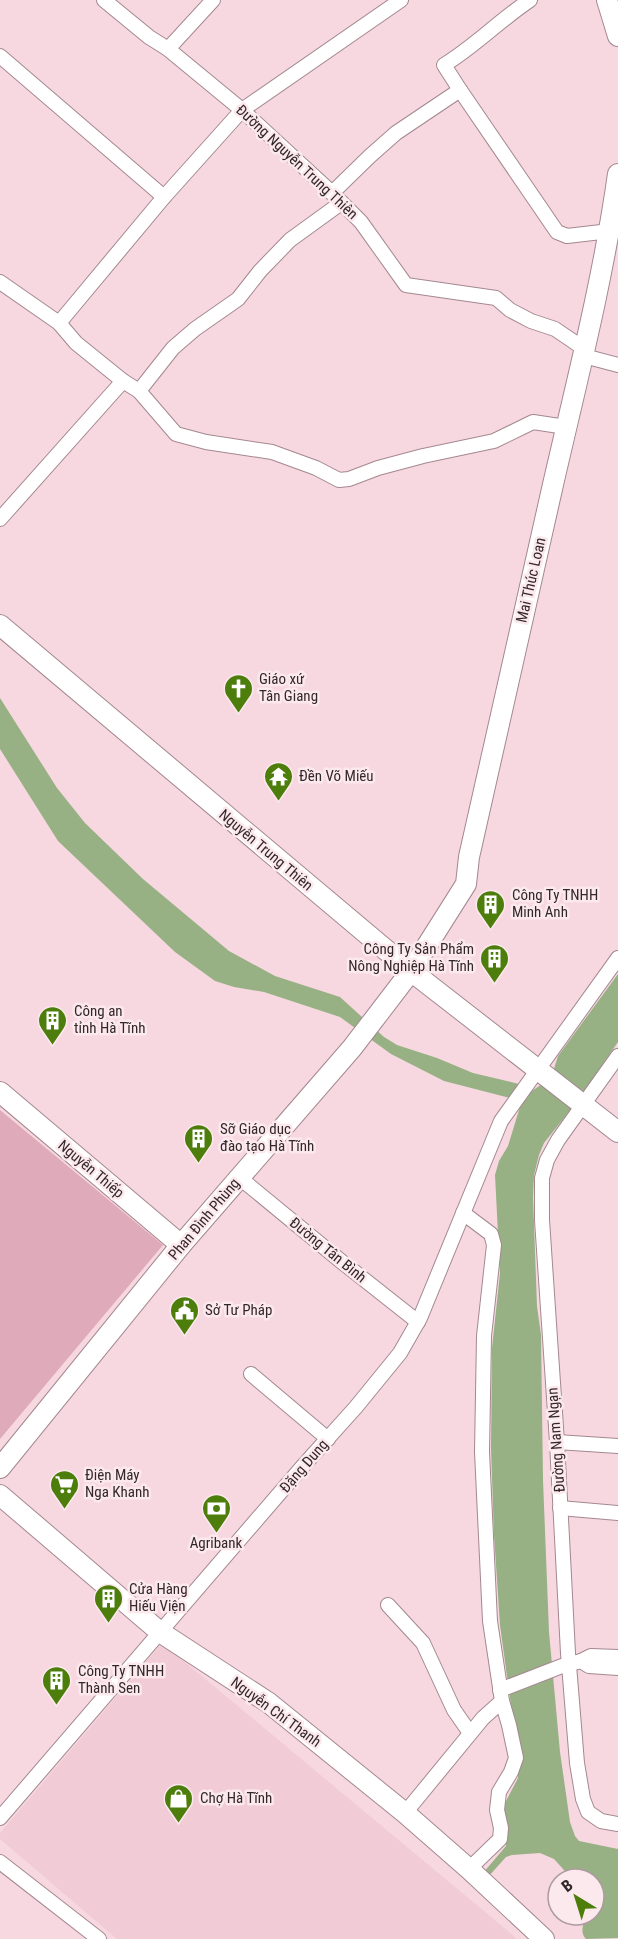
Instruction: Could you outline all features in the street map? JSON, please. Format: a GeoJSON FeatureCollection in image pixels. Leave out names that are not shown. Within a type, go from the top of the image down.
{"type":"FeatureCollection","features":[{"type":"Feature","properties":{"kind":"street","name":"Đường Nguyễn Trung Thiên"},"geometry":{"type":"LineString","coordinates":[[104,0],[242,110],[336,198],[361,222],[406,285],[496,298],[510,310],[531,321],[555,329],[585,353]]}},
{"type":"Feature","properties":{"kind":"street"},"geometry":{"type":"LineString","coordinates":[[168,49],[213,0]]}},
{"type":"Feature","properties":{"kind":"street"},"geometry":{"type":"LineString","coordinates":[[59,323],[164,197],[242,110],[401,0]]}},
{"type":"Feature","properties":{"kind":"street"},"geometry":{"type":"LineString","coordinates":[[530,0],[508,15],[459,56],[444,65],[557,232],[567,236],[610,231]]}},
{"type":"Feature","properties":{"kind":"street"},"geometry":{"type":"LineString","coordinates":[[607,0],[618,36]]}},
{"type":"Feature","properties":{"kind":"street"},"geometry":{"type":"LineString","coordinates":[[0,56],[164,197]]}},
{"type":"Feature","properties":{"kind":"street"},"geometry":{"type":"LineString","coordinates":[[139,391],[172,348],[238,299],[260,271],[290,240],[336,198],[370,156],[396,133],[460,90]]}},
{"type":"Feature","properties":{"kind":"street","name":"Mai Thúc Loan"},"geometry":{"type":"LineString","coordinates":[[411,971],[466,884],[469,857],[585,353],[617,194],[618,174]]}},
{"type":"Feature","properties":{"kind":"street"},"geometry":{"type":"LineString","coordinates":[[0,282],[59,323],[76,343],[139,391],[176,434],[206,442],[272,452],[316,468],[339,480],[416,458],[494,441],[533,422],[566,428]]}},
{"type":"Feature","properties":{"kind":"street"},"geometry":{"type":"LineString","coordinates":[[585,353],[618,364]]}},
{"type":"Feature","properties":{"kind":"street"},"geometry":{"type":"LineString","coordinates":[[0,519],[123,381]]}},
{"type":"Feature","properties":{"kind":"street","name":"Nguyễn Trung Thiên"},"geometry":{"type":"LineString","coordinates":[[0,625],[411,971],[618,1132]]}},
{"type":"Feature","properties":{"kind":"street","name":"Đặng Dung"},"geometry":{"type":"LineString","coordinates":[[0,1818],[400,1353],[418,1322],[501,1121],[618,958]]}},
{"type":"Feature","properties":{"kind":"street","name":"Phan Đình Phùng"},"geometry":{"type":"LineString","coordinates":[[0,1468],[181,1245],[367,1029],[411,971]]}},
{"type":"Feature","properties":{"kind":"street","name":"Đường Nam Ngạn"},"geometry":{"type":"LineString","coordinates":[[618,1056],[552,1150],[542,1178],[542,1220],[577,1762],[583,1799],[588,1812],[600,1821],[618,1824]]}},
{"type":"Feature","properties":{"kind":"street","name":"Nguyễn Thiếp"},"geometry":{"type":"LineString","coordinates":[[0,1092],[181,1245]]}},
{"type":"Feature","properties":{"kind":"street","name":"Đường Tân Bình"},"geometry":{"type":"LineString","coordinates":[[240,1178],[418,1322]]}},
{"type":"Feature","properties":{"kind":"street"},"geometry":{"type":"LineString","coordinates":[[464,1213],[491,1234],[494,1245],[484,1336],[482,1452],[490,1621],[516,1758],[499,1792],[497,1810],[501,1828],[500,1839],[469,1869]]}},
{"type":"Feature","properties":{"kind":"street"},"geometry":{"type":"LineString","coordinates":[[251,1374],[328,1439]]}},
{"type":"Feature","properties":{"kind":"street"},"geometry":{"type":"LineString","coordinates":[[557,1442],[618,1446]]}},
{"type":"Feature","properties":{"kind":"street","name":"Nguyễn Chí Thanh"},"geometry":{"type":"LineString","coordinates":[[0,1495],[160,1632],[269,1703],[405,1813],[544,1939]]}},
{"type":"Feature","properties":{"kind":"street"},"geometry":{"type":"LineString","coordinates":[[560,1508],[618,1513]]}},
{"type":"Feature","properties":{"kind":"street"},"geometry":{"type":"LineString","coordinates":[[388,1605],[423,1643],[454,1710],[470,1733]]}},
{"type":"Feature","properties":{"kind":"street"},"geometry":{"type":"LineString","coordinates":[[405,1813],[503,1693],[591,1656],[618,1657]]}},
{"type":"Feature","properties":{"kind":"street"},"geometry":{"type":"LineString","coordinates":[[570,1663],[618,1668]]}},
{"type":"Feature","properties":{"kind":"street"},"geometry":{"type":"LineString","coordinates":[[0,1862],[99,1939]]}},
{"type":"Feature","properties":{"kind":"shaded area"},"geometry":{"type":"Polygon","coordinates":[[[0,698],[57,788],[85,823],[143,879],[229,951],[275,976],[340,997],[384,1037],[397,1045],[473,1073],[519,1084],[510,1098],[444,1081],[391,1054],[340,1017],[264,992],[215,981],[175,952],[58,841],[0,749],[0,698]]]}},
{"type":"Feature","properties":{"kind":"shaded area"},"geometry":{"type":"Polygon","coordinates":[[[618,974],[618,1042],[579,1099],[544,1143],[534,1175],[533,1197],[537,1306],[541,1335],[543,1480],[549,1632],[560,1752],[570,1822],[575,1836],[579,1841],[618,1849],[618,1938],[586,1939],[583,1933],[583,1927],[606,1927],[606,1867],[561,1867],[554,1859],[540,1853],[506,1857],[488,1877],[483,1873],[506,1846],[503,1807],[518,1778],[516,1742],[500,1625],[494,1535],[491,1449],[492,1348],[500,1273],[495,1175],[499,1161],[508,1146],[523,1097],[552,1075],[558,1056],[618,974]]]}},
{"type":"Feature","properties":{"kind":"shaded area"},"geometry":{"type":"Polygon","coordinates":[[[0,1110],[163,1245],[0,1439],[0,1110]]]}},
{"type":"Feature","properties":{"kind":"shaded area"},"geometry":{"type":"Polygon","coordinates":[[[162,1643],[517,1939],[117,1939],[0,1839],[0,1833],[162,1643]]]}},
{"type":"Feature","properties":{"kind":"place","name":"Giáo xứ Tân Giang"},"geometry":{"type":"Point","coordinates":[238,714]}},
{"type":"Feature","properties":{"kind":"place","name":"Đền Võ Miếu"},"geometry":{"type":"Point","coordinates":[278,802]}},
{"type":"Feature","properties":{"kind":"place","name":"Công Ty TNHH Minh Anh"},"geometry":{"type":"Point","coordinates":[491,930]}},
{"type":"Feature","properties":{"kind":"place","name":"Công Ty Sản Phẩm Nông Nghiệp Hà Tĩnh"},"geometry":{"type":"Point","coordinates":[495,984]}},
{"type":"Feature","properties":{"kind":"place","name":"Công an tỉnh Hà Tĩnh"},"geometry":{"type":"Point","coordinates":[53,1046]}},
{"type":"Feature","properties":{"kind":"place","name":"Sỡ Giáo dục đào tạo Hà Tĩnh"},"geometry":{"type":"Point","coordinates":[199,1164]}},
{"type":"Feature","properties":{"kind":"place","name":"Sở Tư Pháp"},"geometry":{"type":"Point","coordinates":[184,1336]}},
{"type":"Feature","properties":{"kind":"place","name":"Điện Máy Nga Khanh"},"geometry":{"type":"Point","coordinates":[64,1510]}},
{"type":"Feature","properties":{"kind":"place","name":"Agribank"},"geometry":{"type":"Point","coordinates":[216,1534]}},
{"type":"Feature","properties":{"kind":"place","name":"Cửa Hàng Hiếu Viện"},"geometry":{"type":"Point","coordinates":[108,1624]}},
{"type":"Feature","properties":{"kind":"place","name":"Công Ty TNHH Thành Sen"},"geometry":{"type":"Point","coordinates":[57,1706]}},
{"type":"Feature","properties":{"kind":"place","name":"Chợ Hà Tĩnh"},"geometry":{"type":"Point","coordinates":[179,1824]}}]}
